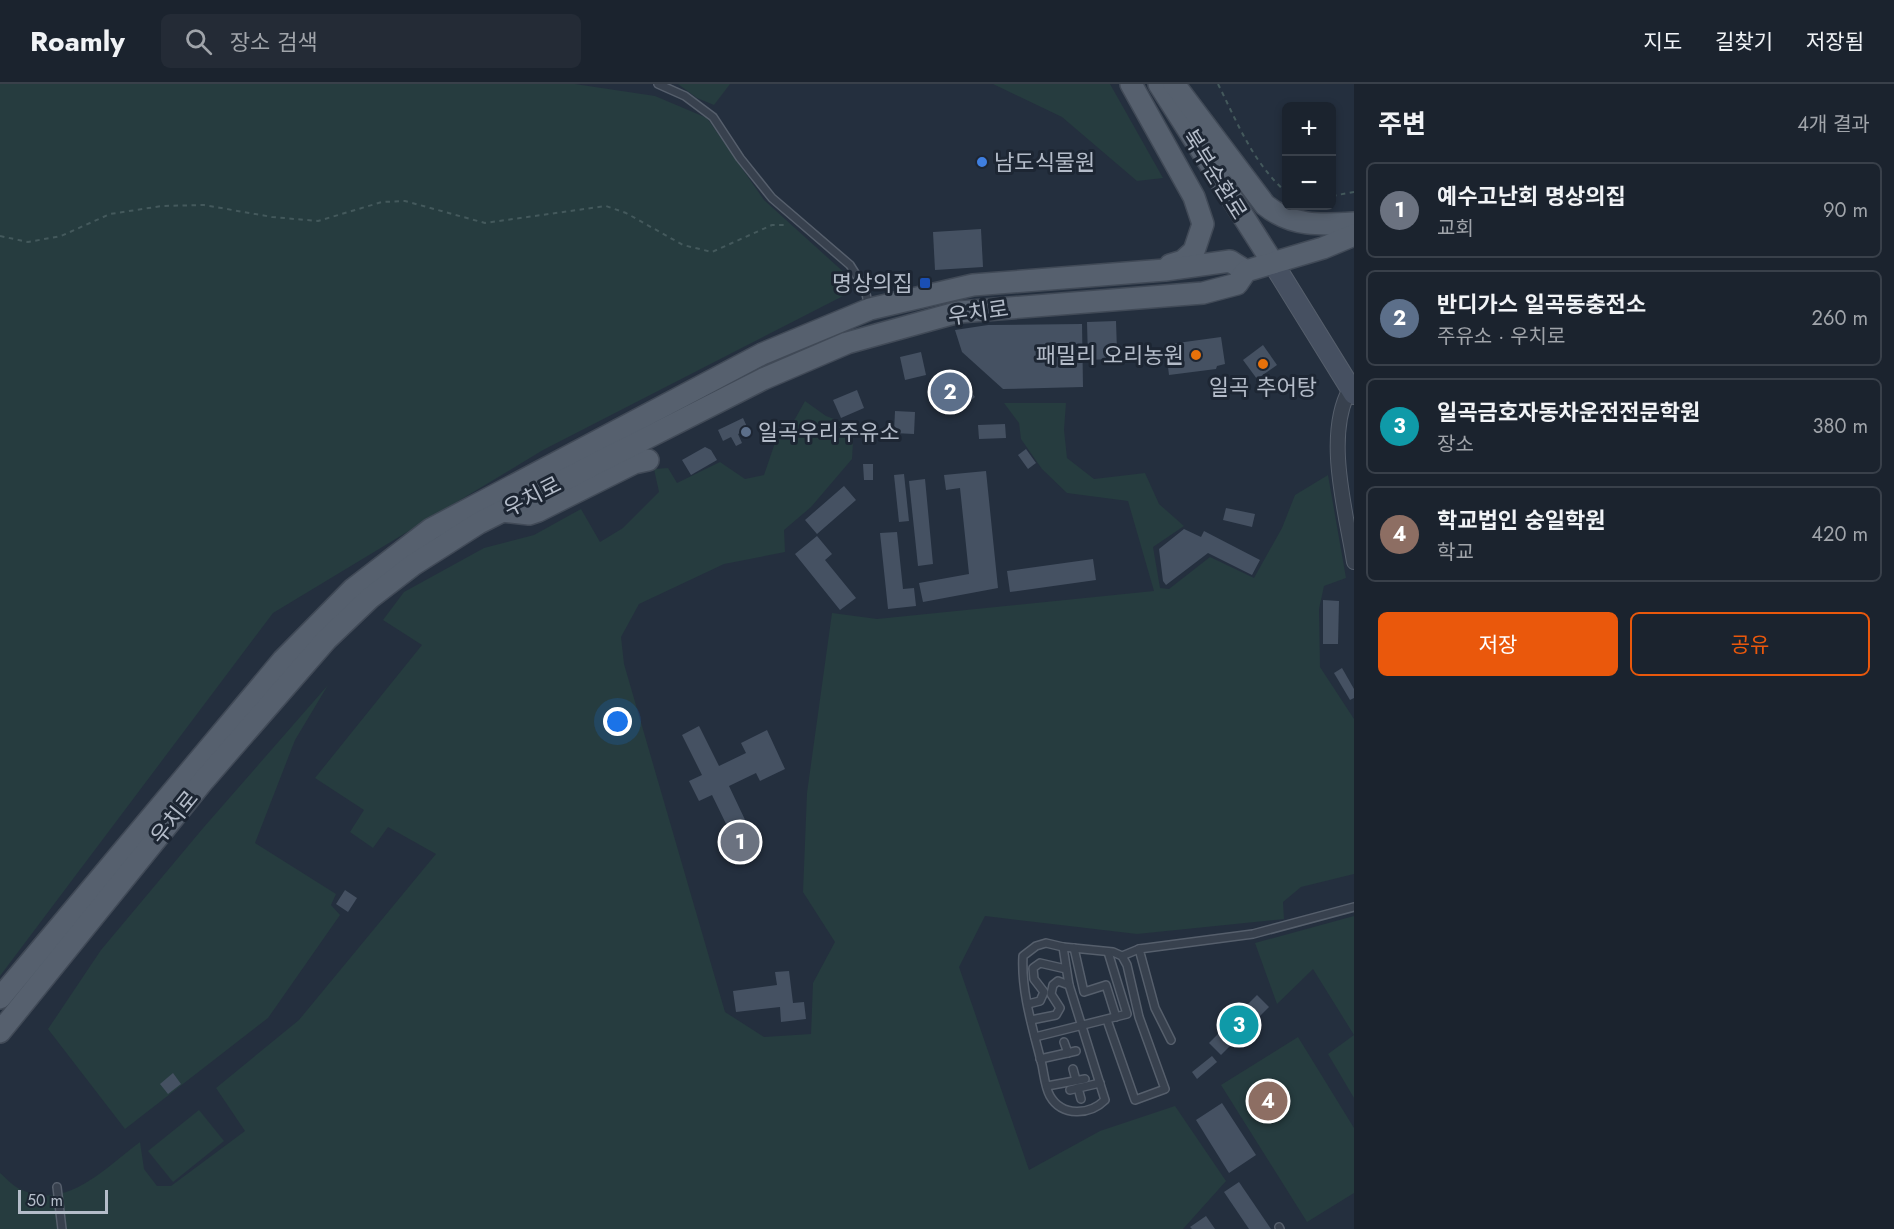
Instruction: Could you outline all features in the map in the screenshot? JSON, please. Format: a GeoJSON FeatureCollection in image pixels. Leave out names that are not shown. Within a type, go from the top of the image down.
{"type":"FeatureCollection","features":[{"type":"Feature","properties":{"kind":"main road"},"geometry":{"type":"LineString","coordinates":[[1131,84],[1194,197],[1203,224],[1194,251],[1183,261],[1174,262],[1165,270]]}},
{"type":"Feature","properties":{"kind":"main road","name":"북부순환로"},"geometry":{"type":"LineString","coordinates":[[1158,84],[1273,263]]}},
{"type":"Feature","properties":{"kind":"main road"},"geometry":{"type":"LineString","coordinates":[[1174,84],[1265,204],[1275,213],[1302,224],[1354,223]]}},
{"type":"Feature","properties":{"kind":"main road","name":"우치로"},"geometry":{"type":"LineString","coordinates":[[6,1025],[204,780],[326,640],[370,598],[413,565],[502,511],[763,379],[847,343],[959,312],[1203,293],[1237,284],[1245,271],[1354,235]]}},
{"type":"Feature","properties":{"kind":"main road","name":"우치로"},"geometry":{"type":"LineString","coordinates":[[0,998],[283,660],[353,589],[431,529],[510,485],[762,354],[870,309],[973,285],[1165,270],[1230,261],[1245,271]]}},
{"type":"Feature","properties":{"kind":"main road"},"geometry":{"type":"LineString","coordinates":[[1273,263],[1352,392]]}},
{"type":"Feature","properties":{"kind":"main road"},"geometry":{"type":"LineString","coordinates":[[502,511],[529,514],[538,511],[634,463],[648,460]]}},
{"type":"Feature","properties":{"kind":"main road"},"geometry":{"type":"LineString","coordinates":[[6,1025],[3,1012],[23,985],[24,970]]}},
{"type":"Feature","properties":{"kind":"street"},"geometry":{"type":"LineString","coordinates":[[1352,392],[1342,405],[1338,451],[1354,562]]}},
{"type":"Feature","properties":{"kind":"lane"},"geometry":{"type":"LineString","coordinates":[[658,84],[686,96],[714,117],[740,158],[772,198],[850,265],[865,289],[870,309]]}},
{"type":"Feature","properties":{"kind":"lane"},"geometry":{"type":"LineString","coordinates":[[1063,947],[1069,985],[1105,1100],[1093,1110],[1083,1113],[1059,1107],[1049,1096],[1022,977],[1023,956],[1036,946],[1046,944],[1122,956],[1139,950],[1253,934],[1354,907]]}},
{"type":"Feature","properties":{"kind":"lane"},"geometry":{"type":"LineString","coordinates":[[1074,948],[1084,992],[1106,985],[1116,1017]]}},
{"type":"Feature","properties":{"kind":"lane"},"geometry":{"type":"LineString","coordinates":[[1139,950],[1155,1008],[1171,1040]]}},
{"type":"Feature","properties":{"kind":"lane"},"geometry":{"type":"LineString","coordinates":[[1035,1037],[1127,1014],[1108,952]]}},
{"type":"Feature","properties":{"kind":"lane"},"geometry":{"type":"LineString","coordinates":[[1107,1020],[1135,1100],[1165,1089],[1139,1017],[1127,964],[1122,956]]}},
{"type":"Feature","properties":{"kind":"lane"},"geometry":{"type":"LineString","coordinates":[[1028,1004],[1040,1001],[1044,992],[1034,979],[1033,968],[1040,963],[1066,969]]}},
{"type":"Feature","properties":{"kind":"lane"},"geometry":{"type":"LineString","coordinates":[[1031,1020],[1056,1015],[1060,1008],[1051,994],[1053,985],[1058,981],[1069,985]]}},
{"type":"Feature","properties":{"kind":"lane"},"geometry":{"type":"LineString","coordinates":[[1064,1042],[1068,1053]]}},
{"type":"Feature","properties":{"kind":"lane"},"geometry":{"type":"LineString","coordinates":[[1040,1059],[1076,1051]]}},
{"type":"Feature","properties":{"kind":"lane"},"geometry":{"type":"LineString","coordinates":[[1073,1069],[1075,1086],[1082,1099]]}},
{"type":"Feature","properties":{"kind":"lane"},"geometry":{"type":"LineString","coordinates":[[1075,1086],[1085,1079]]}},
{"type":"Feature","properties":{"kind":"lane"},"geometry":{"type":"LineString","coordinates":[[1047,1086],[1100,1083]]}},
{"type":"Feature","properties":{"kind":"lane"},"geometry":{"type":"LineString","coordinates":[[57,1187],[62,1229]]}},
{"type":"Feature","properties":{"kind":"path"},"geometry":{"type":"LineString","coordinates":[[1218,84],[1254,155],[1272,179],[1282,188]]}},
{"type":"Feature","properties":{"kind":"path"},"geometry":{"type":"LineString","coordinates":[[1336,195],[1354,192]]}},
{"type":"Feature","properties":{"kind":"path"},"geometry":{"type":"LineString","coordinates":[[0,236],[28,242],[61,236],[110,214],[162,206],[204,205],[272,217],[318,221],[382,202],[405,201],[485,223],[606,206],[626,213],[683,245],[712,252],[772,225],[804,225]]}},
{"type":"Feature","properties":{"kind":"green space"},"geometry":{"type":"Polygon","coordinates":[[[0,84],[575,84],[655,96],[707,118],[764,200],[848,276],[847,294],[543,450],[273,613],[0,976],[0,84]]]}},
{"type":"Feature","properties":{"kind":"green space"},"geometry":{"type":"Polygon","coordinates":[[[678,84],[730,84],[714,105],[697,98],[678,84]]]}},
{"type":"Feature","properties":{"kind":"green space"},"geometry":{"type":"Polygon","coordinates":[[[993,84],[1110,84],[1163,178],[1137,181],[1062,117],[993,84]]]}},
{"type":"Feature","properties":{"kind":"green space"},"geometry":{"type":"Polygon","coordinates":[[[805,401],[826,416],[854,426],[852,459],[811,507],[784,530],[785,552],[724,564],[639,604],[621,637],[624,664],[725,1012],[764,1037],[811,1034],[813,983],[835,942],[803,892],[807,793],[832,613],[877,619],[1154,591],[1128,501],[1067,493],[1042,469],[1021,439],[1019,423],[1004,403],[1066,403],[1064,430],[1067,458],[1094,479],[1145,473],[1159,504],[1184,526],[1153,547],[1160,588],[1169,589],[1210,557],[1254,578],[1282,528],[1295,495],[1328,475],[1346,578],[1324,586],[1319,609],[1320,667],[1354,719],[1354,874],[1301,887],[1283,902],[1284,919],[1137,934],[985,916],[959,967],[1029,1170],[1100,1131],[1175,1106],[1226,1181],[1183,1229],[0,1229],[0,1173],[22,1190],[39,1195],[55,1195],[70,1191],[100,1174],[140,1142],[144,1169],[157,1186],[171,1186],[245,1131],[216,1088],[299,1020],[436,854],[388,827],[373,848],[350,832],[364,810],[315,778],[422,645],[383,620],[404,592],[484,548],[534,535],[581,509],[600,542],[623,528],[659,492],[654,469],[668,468],[677,483],[720,462],[745,479],[764,475],[778,434],[795,419],[805,401]]]}},
{"type":"Feature","properties":{"kind":"green space"},"geometry":{"type":"Polygon","coordinates":[[[328,685],[295,740],[255,843],[336,894],[331,905],[340,915],[268,1018],[125,1129],[48,1029],[101,950],[328,685]]]}},
{"type":"Feature","properties":{"kind":"green space"},"geometry":{"type":"Polygon","coordinates":[[[1354,916],[1354,1035],[1313,969],[1277,1004],[1255,943],[1354,916]]]}},
{"type":"Feature","properties":{"kind":"green space"},"geometry":{"type":"Polygon","coordinates":[[[1354,1035],[1354,1098],[1328,1054],[1354,1035]]]}},
{"type":"Feature","properties":{"kind":"green space"},"geometry":{"type":"Polygon","coordinates":[[[1298,1037],[1354,1128],[1354,1193],[1307,1222],[1221,1085],[1298,1037]]]}},
{"type":"Feature","properties":{"kind":"green space"},"geometry":{"type":"Polygon","coordinates":[[[199,1110],[224,1141],[173,1182],[148,1151],[199,1110]]]}},
{"type":"Feature","properties":{"kind":"building"},"geometry":{"type":"Polygon","coordinates":[[[981,229],[983,267],[935,270],[933,232],[981,229]]]}},
{"type":"Feature","properties":{"kind":"building"},"geometry":{"type":"Polygon","coordinates":[[[1116,321],[1117,351],[1111,351],[1111,359],[1088,360],[1087,322],[1116,321]]]}},
{"type":"Feature","properties":{"kind":"building"},"geometry":{"type":"Polygon","coordinates":[[[1082,324],[1083,387],[1003,389],[962,352],[955,330],[988,325],[1082,324]]]}},
{"type":"Feature","properties":{"kind":"building"},"geometry":{"type":"Polygon","coordinates":[[[1221,337],[1225,364],[1217,366],[1216,369],[1169,375],[1166,351],[1170,350],[1170,344],[1221,337]]]}},
{"type":"Feature","properties":{"kind":"building"},"geometry":{"type":"Polygon","coordinates":[[[1263,345],[1277,365],[1257,379],[1243,360],[1263,345]]]}},
{"type":"Feature","properties":{"kind":"building"},"geometry":{"type":"Polygon","coordinates":[[[921,352],[926,375],[905,380],[900,357],[921,352]]]}},
{"type":"Feature","properties":{"kind":"building"},"geometry":{"type":"Polygon","coordinates":[[[961,378],[975,397],[965,405],[951,385],[961,378]]]}},
{"type":"Feature","properties":{"kind":"building"},"geometry":{"type":"Polygon","coordinates":[[[857,390],[864,408],[841,418],[833,400],[857,390]]]}},
{"type":"Feature","properties":{"kind":"building"},"geometry":{"type":"Polygon","coordinates":[[[895,411],[915,412],[914,434],[894,433],[895,411]]]}},
{"type":"Feature","properties":{"kind":"building"},"geometry":{"type":"Polygon","coordinates":[[[743,418],[748,429],[738,434],[742,443],[736,446],[731,437],[723,441],[718,430],[743,418]]]}},
{"type":"Feature","properties":{"kind":"building"},"geometry":{"type":"Polygon","coordinates":[[[1005,424],[1006,438],[979,439],[978,425],[1005,424]]]}},
{"type":"Feature","properties":{"kind":"building"},"geometry":{"type":"Polygon","coordinates":[[[705,447],[711,450],[717,460],[691,475],[682,460],[705,447]]]}},
{"type":"Feature","properties":{"kind":"building"},"geometry":{"type":"Polygon","coordinates":[[[1026,449],[1036,463],[1028,469],[1018,455],[1026,449]]]}},
{"type":"Feature","properties":{"kind":"building"},"geometry":{"type":"Polygon","coordinates":[[[863,464],[873,464],[873,480],[864,480],[863,464]]]}},
{"type":"Feature","properties":{"kind":"building"},"geometry":{"type":"Polygon","coordinates":[[[986,471],[998,588],[923,602],[919,583],[969,574],[960,488],[946,490],[944,475],[986,471]]]}},
{"type":"Feature","properties":{"kind":"building"},"geometry":{"type":"Polygon","coordinates":[[[904,474],[909,521],[899,522],[894,475],[904,474]]]}},
{"type":"Feature","properties":{"kind":"building"},"geometry":{"type":"Polygon","coordinates":[[[925,479],[933,564],[918,566],[909,481],[925,479]]]}},
{"type":"Feature","properties":{"kind":"building"},"geometry":{"type":"Polygon","coordinates":[[[844,486],[856,500],[817,534],[805,520],[844,486]]]}},
{"type":"Feature","properties":{"kind":"building"},"geometry":{"type":"Polygon","coordinates":[[[1226,508],[1255,514],[1252,527],[1223,520],[1226,508]]]}},
{"type":"Feature","properties":{"kind":"building"},"geometry":{"type":"Polygon","coordinates":[[[1184,529],[1201,537],[1204,531],[1260,560],[1252,575],[1208,553],[1166,585],[1163,581],[1159,549],[1184,529]]]}},
{"type":"Feature","properties":{"kind":"building"},"geometry":{"type":"Polygon","coordinates":[[[897,532],[903,589],[914,588],[916,606],[888,609],[880,533],[897,532]]]}},
{"type":"Feature","properties":{"kind":"building"},"geometry":{"type":"Polygon","coordinates":[[[817,536],[832,554],[825,560],[856,598],[840,610],[795,554],[817,536]]]}},
{"type":"Feature","properties":{"kind":"building"},"geometry":{"type":"Polygon","coordinates":[[[1093,559],[1096,580],[1010,592],[1007,571],[1093,559]]]}},
{"type":"Feature","properties":{"kind":"building"},"geometry":{"type":"Polygon","coordinates":[[[1323,600],[1339,601],[1338,644],[1323,644],[1323,600]]]}},
{"type":"Feature","properties":{"kind":"building"},"geometry":{"type":"Polygon","coordinates":[[[1342,668],[1354,689],[1354,698],[1350,700],[1334,673],[1342,668]]]}},
{"type":"Feature","properties":{"kind":"building"},"geometry":{"type":"Polygon","coordinates":[[[699,726],[719,766],[746,753],[741,743],[767,730],[785,769],[760,781],[756,773],[729,786],[747,824],[730,832],[712,795],[699,801],[689,781],[702,775],[682,735],[699,726]]]}},
{"type":"Feature","properties":{"kind":"building"},"geometry":{"type":"Polygon","coordinates":[[[345,890],[357,898],[348,912],[336,904],[345,890]]]}},
{"type":"Feature","properties":{"kind":"building"},"geometry":{"type":"Polygon","coordinates":[[[789,971],[793,1003],[804,1002],[806,1019],[781,1022],[780,1007],[736,1012],[733,991],[777,985],[775,972],[789,971]]]}},
{"type":"Feature","properties":{"kind":"building"},"geometry":{"type":"Polygon","coordinates":[[[1257,995],[1269,1007],[1221,1055],[1209,1043],[1257,995]]]}},
{"type":"Feature","properties":{"kind":"building"},"geometry":{"type":"Polygon","coordinates":[[[1212,1056],[1217,1062],[1197,1079],[1192,1072],[1212,1056]]]}},
{"type":"Feature","properties":{"kind":"building"},"geometry":{"type":"Polygon","coordinates":[[[173,1073],[181,1084],[168,1094],[160,1084],[173,1073]]]}},
{"type":"Feature","properties":{"kind":"building"},"geometry":{"type":"Polygon","coordinates":[[[1222,1103],[1256,1155],[1229,1173],[1196,1120],[1222,1103]]]}},
{"type":"Feature","properties":{"kind":"building"},"geometry":{"type":"Polygon","coordinates":[[[1239,1182],[1271,1229],[1249,1229],[1224,1192],[1239,1182]]]}},
{"type":"Feature","properties":{"kind":"building"},"geometry":{"type":"Polygon","coordinates":[[[1206,1216],[1215,1229],[1192,1229],[1190,1227],[1206,1216]]]}},
{"type":"Feature","properties":{"kind":"place","name":"남도식물원"},"geometry":{"type":"Point","coordinates":[982,162]}},
{"type":"Feature","properties":{"kind":"place","name":"명상의집"},"geometry":{"type":"Point","coordinates":[925,283]}},
{"type":"Feature","properties":{"kind":"place","name":"패밀리 오리농원"},"geometry":{"type":"Point","coordinates":[1196,355]}},
{"type":"Feature","properties":{"kind":"place","name":"일곡 추어탕"},"geometry":{"type":"Point","coordinates":[1263,364]}},
{"type":"Feature","properties":{"kind":"place","name":"반디가스 일곡동충전소"},"geometry":{"type":"Point","coordinates":[950,392]}},
{"type":"Feature","properties":{"kind":"place","name":"일곡우리주유소"},"geometry":{"type":"Point","coordinates":[746,432]}},
{"type":"Feature","properties":{"kind":"place","name":"예수고난회 명상의집"},"geometry":{"type":"Point","coordinates":[740,842]}},
{"type":"Feature","properties":{"kind":"place","name":"일곡금호자동차운전전문학원"},"geometry":{"type":"Point","coordinates":[1239,1025]}},
{"type":"Feature","properties":{"kind":"place","name":"학교법인 숭일학원"},"geometry":{"type":"Point","coordinates":[1268,1101]}}]}
